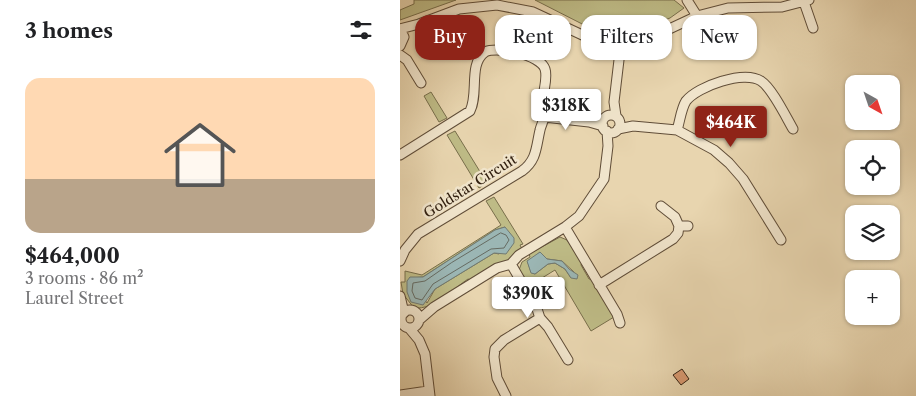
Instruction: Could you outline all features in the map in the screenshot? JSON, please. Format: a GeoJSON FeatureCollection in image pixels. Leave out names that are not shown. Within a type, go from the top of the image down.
{"type":"FeatureCollection","features":[{"type":"Feature","properties":{"kind":"street"},"geometry":{"type":"LineString","coordinates":[[688,0],[696,15]]}},
{"type":"Feature","properties":{"kind":"street"},"geometry":{"type":"LineString","coordinates":[[701,15],[735,7],[776,8],[806,1],[813,28]]}},
{"type":"Feature","properties":{"kind":"street"},"geometry":{"type":"LineString","coordinates":[[421,83],[403,57],[401,37],[419,24],[447,12],[473,6],[524,4],[581,34]]}},
{"type":"Feature","properties":{"kind":"street","name":"Goldstar Circuit"},"geometry":{"type":"LineString","coordinates":[[400,155],[470,111],[473,104],[478,60],[488,50],[518,53],[536,60],[544,66],[546,72],[543,100],[544,117],[539,131],[535,155],[525,169],[418,234],[405,250],[400,261]]}},
{"type":"Feature","properties":{"kind":"street"},"geometry":{"type":"LineString","coordinates":[[408,320],[434,307],[498,268],[511,264],[519,255],[565,227],[579,216],[602,182],[619,60]]}},
{"type":"Feature","properties":{"kind":"street"},"geometry":{"type":"LineString","coordinates":[[677,130],[684,105],[692,96],[725,80],[753,78],[765,84],[793,129]]}},
{"type":"Feature","properties":{"kind":"street"},"geometry":{"type":"LineString","coordinates":[[544,117],[677,130],[709,147],[729,163],[747,185],[781,240]]}},
{"type":"Feature","properties":{"kind":"street"},"geometry":{"type":"LineString","coordinates":[[599,284],[673,239],[678,233],[683,226],[661,206]]}},
{"type":"Feature","properties":{"kind":"street"},"geometry":{"type":"LineString","coordinates":[[565,227],[620,323]]}},
{"type":"Feature","properties":{"kind":"street"},"geometry":{"type":"LineString","coordinates":[[511,264],[537,309],[540,318],[548,327],[568,360]]}},
{"type":"Feature","properties":{"kind":"street"},"geometry":{"type":"LineString","coordinates":[[400,395],[429,393],[429,378],[425,354],[408,320],[401,297]]}},
{"type":"Feature","properties":{"kind":"street"},"geometry":{"type":"LineString","coordinates":[[506,396],[497,378],[495,350],[504,340],[540,318]]}},
{"type":"Feature","properties":{"kind":"shaded area"},"geometry":{"type":"Polygon","coordinates":[[[414,0],[456,0],[400,20],[400,10],[414,4],[414,0]]]}},
{"type":"Feature","properties":{"kind":"shaded area"},"geometry":{"type":"Polygon","coordinates":[[[535,0],[674,0],[684,8],[672,17],[672,15],[581,15],[581,23],[571,18],[571,15],[564,15],[535,0]]]}},
{"type":"Feature","properties":{"kind":"shaded area"},"geometry":{"type":"Polygon","coordinates":[[[431,92],[447,118],[439,122],[424,96],[431,92]]]}},
{"type":"Feature","properties":{"kind":"shaded area"},"geometry":{"type":"Polygon","coordinates":[[[455,131],[487,183],[479,188],[447,135],[455,131]]]}},
{"type":"Feature","properties":{"kind":"shaded area"},"geometry":{"type":"Polygon","coordinates":[[[494,197],[523,244],[520,245],[522,249],[508,260],[471,280],[468,279],[429,306],[414,308],[403,294],[401,282],[405,282],[405,271],[422,275],[501,225],[486,201],[494,197]],[[505,227],[495,230],[423,277],[410,278],[427,303],[435,289],[494,253],[499,254],[505,227]]]}},
{"type":"Feature","properties":{"kind":"shaded area"},"geometry":{"type":"Polygon","coordinates":[[[560,237],[567,240],[582,262],[581,265],[589,279],[592,279],[614,317],[591,331],[555,270],[529,286],[519,270],[522,262],[530,257],[529,254],[560,237]],[[540,252],[528,263],[531,272],[535,274],[548,264],[555,263],[565,269],[571,278],[574,272],[562,261],[547,259],[540,252]]]}},
{"type":"Feature","properties":{"kind":"water"},"geometry":{"type":"Polygon","coordinates":[[[505,227],[514,238],[514,243],[506,254],[494,253],[435,289],[423,305],[411,302],[407,292],[407,281],[410,277],[423,277],[495,230],[505,227]]]}},
{"type":"Feature","properties":{"kind":"water"},"geometry":{"type":"Polygon","coordinates":[[[540,252],[547,259],[562,261],[578,275],[577,279],[571,278],[565,269],[555,263],[548,264],[535,274],[531,273],[527,261],[540,252]]]}},
{"type":"Feature","properties":{"kind":"building"},"geometry":{"type":"Polygon","coordinates":[[[682,369],[689,379],[681,385],[673,375],[682,369]]]}}]}
